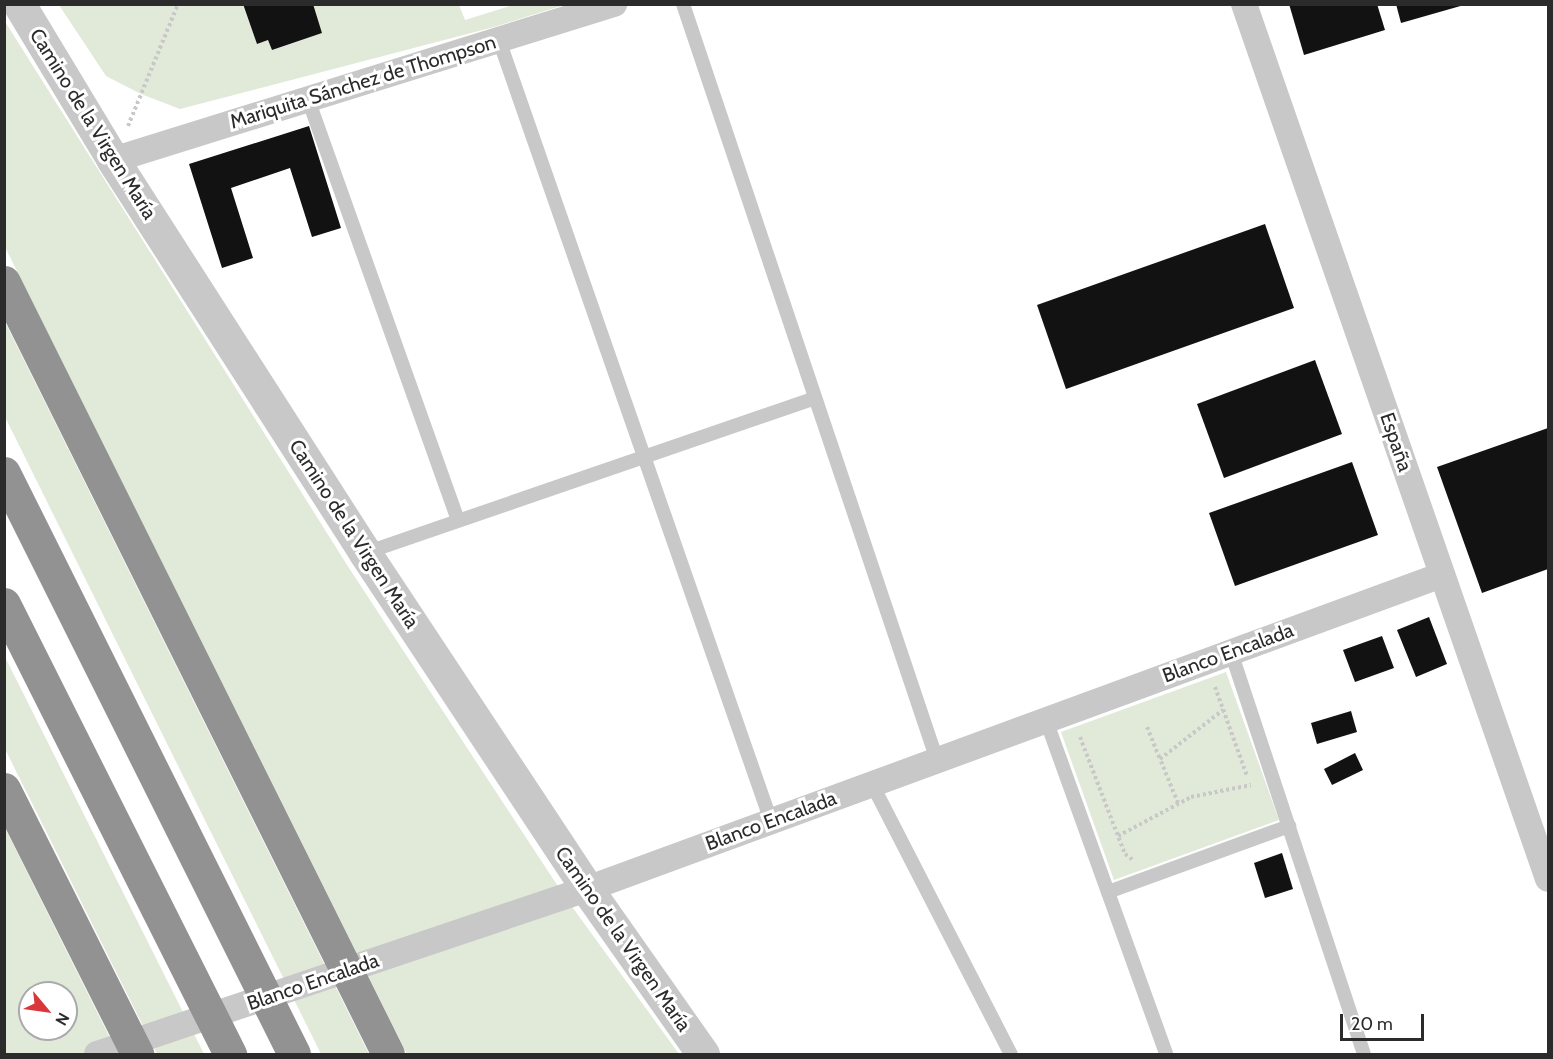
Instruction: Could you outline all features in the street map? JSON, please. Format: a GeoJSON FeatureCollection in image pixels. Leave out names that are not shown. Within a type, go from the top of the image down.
{"type":"FeatureCollection","features":[{"type":"Feature","properties":{"kind":"highway"},"geometry":{"type":"LineString","coordinates":[[4,282],[388,1054]]}},
{"type":"Feature","properties":{"kind":"highway"},"geometry":{"type":"LineString","coordinates":[[4,474],[294,1054]]}},
{"type":"Feature","properties":{"kind":"highway"},"geometry":{"type":"LineString","coordinates":[[4,604],[230,1054]]}},
{"type":"Feature","properties":{"kind":"highway"},"geometry":{"type":"LineString","coordinates":[[4,789],[137,1054]]}},
{"type":"Feature","properties":{"kind":"street","name":"Camino de la Virgen María"},"geometry":{"type":"LineString","coordinates":[[19,4],[113,160],[365,553],[587,889],[703,1054]]}},
{"type":"Feature","properties":{"kind":"street","name":"Mariquita Sánchez de Thompson"},"geometry":{"type":"LineString","coordinates":[[113,160],[614,4]]}},
{"type":"Feature","properties":{"kind":"street","name":"España"},"geometry":{"type":"LineString","coordinates":[[1244,4],[1548,879]]}},
{"type":"Feature","properties":{"kind":"street","name":"Blanco Encalada"},"geometry":{"type":"LineString","coordinates":[[97,1054],[587,889],[1442,575]]}},
{"type":"Feature","properties":{"kind":"lane"},"geometry":{"type":"LineString","coordinates":[[683,4],[937,760]]}},
{"type":"Feature","properties":{"kind":"lane"},"geometry":{"type":"LineString","coordinates":[[500,40],[771,821]]}},
{"type":"Feature","properties":{"kind":"lane"},"geometry":{"type":"LineString","coordinates":[[309,99],[458,520]]}},
{"type":"Feature","properties":{"kind":"lane"},"geometry":{"type":"LineString","coordinates":[[365,553],[815,398]]}},
{"type":"Feature","properties":{"kind":"lane"},"geometry":{"type":"LineString","coordinates":[[1221,656],[1288,826],[1364,1054]]}},
{"type":"Feature","properties":{"kind":"lane"},"geometry":{"type":"LineString","coordinates":[[1046,720],[1166,1054]]}},
{"type":"Feature","properties":{"kind":"lane"},"geometry":{"type":"LineString","coordinates":[[872,784],[1011,1054]]}},
{"type":"Feature","properties":{"kind":"lane"},"geometry":{"type":"LineString","coordinates":[[1108,892],[1288,826]]}},
{"type":"Feature","properties":{"kind":"path"},"geometry":{"type":"LineString","coordinates":[[113,160],[178,4]]}},
{"type":"Feature","properties":{"kind":"path"},"geometry":{"type":"LineString","coordinates":[[1221,656],[1215,689],[1254,794]]}},
{"type":"Feature","properties":{"kind":"path"},"geometry":{"type":"LineString","coordinates":[[1160,759],[1223,710]]}},
{"type":"Feature","properties":{"kind":"path"},"geometry":{"type":"LineString","coordinates":[[1148,727],[1178,804]]}},
{"type":"Feature","properties":{"kind":"path"},"geometry":{"type":"LineString","coordinates":[[1080,737],[1125,854],[1131,860],[1142,856]]}},
{"type":"Feature","properties":{"kind":"path"},"geometry":{"type":"LineString","coordinates":[[1118,836],[1191,797],[1251,785]]}},
{"type":"Feature","properties":{"kind":"green space"},"geometry":{"type":"Polygon","coordinates":[[[59,5],[243,5],[257,44],[268,40],[272,50],[322,33],[313,5],[459,5],[465,20],[513,5],[564,5],[494,27],[180,109],[141,94],[106,76],[59,5]]]}},
{"type":"Feature","properties":{"kind":"green space"},"geometry":{"type":"Polygon","coordinates":[[[4,20],[349,568],[565,897],[679,1054],[407,1054],[5,247],[4,20]]]}},
{"type":"Feature","properties":{"kind":"green space"},"geometry":{"type":"Polygon","coordinates":[[[4,320],[369,1054],[321,1054],[5,417],[4,320]]]}},
{"type":"Feature","properties":{"kind":"green space"},"geometry":{"type":"Polygon","coordinates":[[[4,655],[204,1054],[157,1054],[5,749],[4,655]]]}},
{"type":"Feature","properties":{"kind":"green space"},"geometry":{"type":"Polygon","coordinates":[[[1226,672],[1279,820],[1114,880],[1061,732],[1226,672]]]}},
{"type":"Feature","properties":{"kind":"green space"},"geometry":{"type":"Polygon","coordinates":[[[5,828],[118,1054],[5,1054],[5,828]]]}},
{"type":"Feature","properties":{"kind":"building"},"geometry":{"type":"Polygon","coordinates":[[[243,4],[313,4],[322,33],[272,50],[268,40],[257,44],[243,4]]]}},
{"type":"Feature","properties":{"kind":"building"},"geometry":{"type":"Polygon","coordinates":[[[1289,4],[1377,4],[1385,30],[1304,55],[1289,4]]]}},
{"type":"Feature","properties":{"kind":"building"},"geometry":{"type":"Polygon","coordinates":[[[1396,4],[1464,4],[1464,5],[1401,23],[1396,4]]]}},
{"type":"Feature","properties":{"kind":"building"},"geometry":{"type":"Polygon","coordinates":[[[309,126],[341,228],[312,237],[290,168],[231,188],[253,258],[222,268],[189,164],[309,126]]]}},
{"type":"Feature","properties":{"kind":"building"},"geometry":{"type":"Polygon","coordinates":[[[1265,224],[1294,308],[1066,389],[1037,305],[1265,224]]]}},
{"type":"Feature","properties":{"kind":"building"},"geometry":{"type":"Polygon","coordinates":[[[1315,360],[1342,434],[1224,478],[1197,404],[1315,360]]]}},
{"type":"Feature","properties":{"kind":"building"},"geometry":{"type":"Polygon","coordinates":[[[1548,428],[1548,569],[1482,593],[1437,467],[1548,428]]]}},
{"type":"Feature","properties":{"kind":"building"},"geometry":{"type":"Polygon","coordinates":[[[1352,462],[1378,535],[1235,586],[1209,513],[1352,462]]]}},
{"type":"Feature","properties":{"kind":"building"},"geometry":{"type":"Polygon","coordinates":[[[1429,617],[1447,664],[1416,677],[1397,630],[1429,617]]]}},
{"type":"Feature","properties":{"kind":"building"},"geometry":{"type":"Polygon","coordinates":[[[1382,636],[1394,668],[1355,682],[1343,650],[1382,636]]]}},
{"type":"Feature","properties":{"kind":"building"},"geometry":{"type":"Polygon","coordinates":[[[1351,711],[1357,732],[1317,744],[1311,723],[1351,711]]]}},
{"type":"Feature","properties":{"kind":"building"},"geometry":{"type":"Polygon","coordinates":[[[1355,753],[1363,770],[1332,785],[1324,769],[1355,753]]]}},
{"type":"Feature","properties":{"kind":"building"},"geometry":{"type":"Polygon","coordinates":[[[1282,853],[1293,889],[1265,898],[1254,863],[1282,853]]]}}]}
